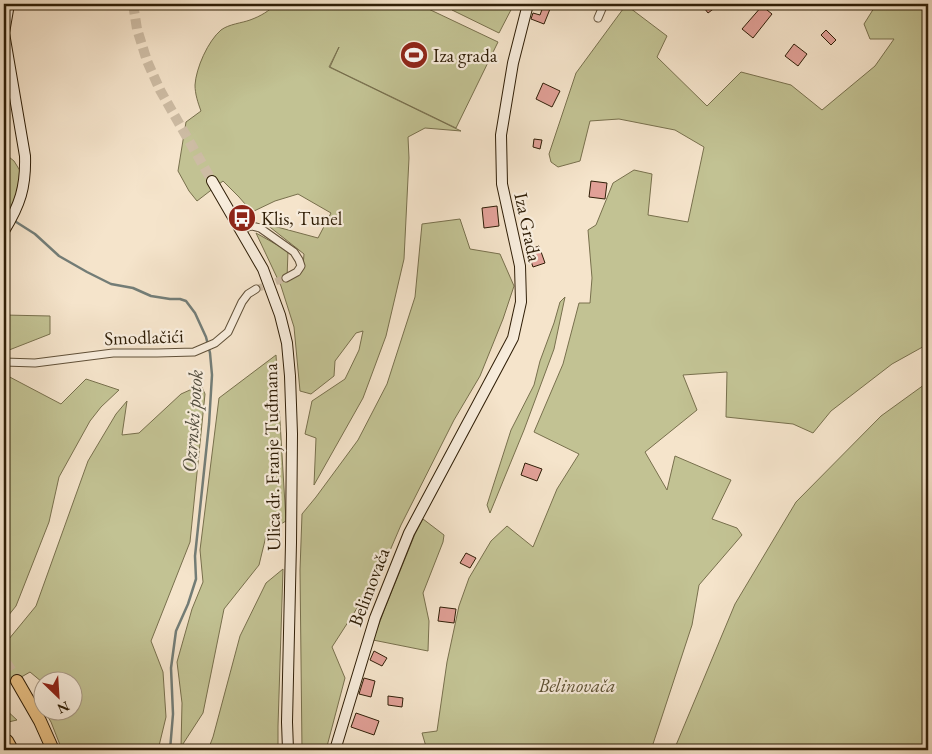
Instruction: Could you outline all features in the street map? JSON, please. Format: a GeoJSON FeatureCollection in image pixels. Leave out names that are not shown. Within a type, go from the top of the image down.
{"type":"FeatureCollection","features":[{"type":"Feature","properties":{"kind":"highway"},"geometry":{"type":"LineString","coordinates":[[17,681],[40,721],[53,750]]}},
{"type":"Feature","properties":{"kind":"street"},"geometry":{"type":"LineString","coordinates":[[4,230],[19,204],[24,188],[25,172],[22,139],[4,33],[9,4]]}},
{"type":"Feature","properties":{"kind":"street","name":"Iza Grada"},"geometry":{"type":"LineString","coordinates":[[456,445],[513,338],[521,302],[520,266],[502,184],[502,134],[513,63],[528,4]]}},
{"type":"Feature","properties":{"kind":"street"},"geometry":{"type":"LineString","coordinates":[[598,18],[604,4]]}},
{"type":"Feature","properties":{"kind":"street","name":"Ulica dr. Franje Tuđmana"},"geometry":{"type":"LineString","coordinates":[[212,181],[262,269],[280,315],[287,343],[292,434],[288,750]]}},
{"type":"Feature","properties":{"kind":"street"},"geometry":{"type":"LineString","coordinates":[[240,229],[252,226],[260,228],[284,243],[294,252],[301,266],[297,272],[286,278]]}},
{"type":"Feature","properties":{"kind":"street","name":"Smodlačići"},"geometry":{"type":"LineString","coordinates":[[4,362],[35,363],[113,353],[194,352],[215,343],[228,332],[242,302],[248,294],[256,289]]}},
{"type":"Feature","properties":{"kind":"street","name":"Belimovača"},"geometry":{"type":"LineString","coordinates":[[334,750],[378,610],[409,533],[456,445]]}},
{"type":"Feature","properties":{"kind":"green space"},"geometry":{"type":"Polygon","coordinates":[[[276,4],[418,4],[498,42],[456,128],[330,67],[339,47],[329,67],[461,131],[425,128],[408,137],[409,158],[404,259],[386,336],[363,398],[314,485],[316,438],[305,434],[312,401],[345,379],[359,350],[363,331],[356,333],[335,361],[334,376],[311,394],[300,391],[294,327],[281,286],[256,233],[288,251],[287,279],[303,266],[304,254],[266,224],[318,238],[331,213],[298,194],[275,201],[252,212],[223,181],[197,201],[178,171],[186,122],[201,111],[195,85],[207,48],[221,30],[258,17],[276,4]]]}},
{"type":"Feature","properties":{"kind":"green space"},"geometry":{"type":"Polygon","coordinates":[[[455,4],[514,4],[499,33],[452,10],[455,4]]]}},
{"type":"Feature","properties":{"kind":"green space","name":"Belinovača"},"geometry":{"type":"Polygon","coordinates":[[[870,4],[928,4],[928,344],[892,364],[831,411],[813,433],[793,424],[726,417],[727,372],[683,375],[697,410],[645,452],[667,490],[675,456],[731,480],[712,519],[737,528],[742,535],[699,585],[692,625],[651,750],[427,750],[422,733],[437,731],[447,662],[459,606],[469,578],[491,541],[507,526],[533,547],[557,489],[579,454],[534,432],[563,364],[579,303],[590,303],[592,278],[588,230],[596,225],[613,183],[634,170],[652,174],[648,215],[688,222],[704,147],[675,130],[619,119],[590,121],[580,161],[558,167],[551,162],[549,154],[576,73],[626,5],[667,36],[657,57],[707,106],[741,72],[791,85],[822,110],[875,66],[894,39],[870,39],[864,24],[874,8],[870,4]]]}},
{"type":"Feature","properties":{"kind":"green space"},"geometry":{"type":"Polygon","coordinates":[[[4,153],[14,161],[22,174],[17,198],[4,222],[4,153]]]}},
{"type":"Feature","properties":{"kind":"green space"},"geometry":{"type":"Polygon","coordinates":[[[460,219],[470,249],[500,254],[514,286],[480,376],[454,420],[401,525],[370,597],[361,602],[332,647],[345,678],[326,750],[302,750],[300,570],[302,514],[358,440],[387,384],[415,297],[422,224],[460,219]]]}},
{"type":"Feature","properties":{"kind":"green space"},"geometry":{"type":"Polygon","coordinates":[[[565,297],[554,349],[490,513],[487,505],[511,430],[534,385],[560,302],[565,297]]]}},
{"type":"Feature","properties":{"kind":"green space"},"geometry":{"type":"Polygon","coordinates":[[[4,315],[50,316],[50,334],[4,352],[4,315]]]}},
{"type":"Feature","properties":{"kind":"green space"},"geometry":{"type":"Polygon","coordinates":[[[276,355],[286,521],[267,532],[259,565],[224,609],[203,713],[181,747],[182,703],[177,662],[192,609],[203,582],[200,550],[219,398],[276,355]]]}},
{"type":"Feature","properties":{"kind":"green space"},"geometry":{"type":"Polygon","coordinates":[[[4,374],[61,404],[86,379],[119,390],[101,407],[90,421],[59,477],[49,522],[16,606],[4,621],[4,374]]]}},
{"type":"Feature","properties":{"kind":"green space"},"geometry":{"type":"Polygon","coordinates":[[[928,382],[928,750],[674,750],[735,604],[796,502],[881,416],[928,382]]]}},
{"type":"Feature","properties":{"kind":"green space"},"geometry":{"type":"Polygon","coordinates":[[[201,385],[205,394],[190,542],[151,641],[163,672],[166,717],[158,750],[62,750],[51,722],[82,722],[82,672],[32,672],[32,674],[30,672],[4,687],[4,645],[36,606],[88,461],[116,414],[127,401],[122,435],[139,433],[181,394],[201,385]]]}},
{"type":"Feature","properties":{"kind":"green space"},"geometry":{"type":"Polygon","coordinates":[[[423,519],[444,535],[423,593],[429,621],[428,651],[373,640],[415,534],[423,519]]]}},
{"type":"Feature","properties":{"kind":"green space"},"geometry":{"type":"Polygon","coordinates":[[[283,569],[278,750],[208,750],[240,636],[266,583],[283,569]]]}},
{"type":"Feature","properties":{"kind":"green space"},"geometry":{"type":"Polygon","coordinates":[[[4,708],[17,720],[4,723],[4,708]]]}},
{"type":"Feature","properties":{"kind":"building"},"geometry":{"type":"Polygon","coordinates":[[[544,4],[552,4],[544,24],[531,19],[533,13],[540,15],[544,4]]]}},
{"type":"Feature","properties":{"kind":"building"},"geometry":{"type":"Polygon","coordinates":[[[701,4],[720,4],[708,13],[701,4]]]}},
{"type":"Feature","properties":{"kind":"building"},"geometry":{"type":"Polygon","coordinates":[[[762,6],[772,14],[753,38],[742,29],[762,6]]]}},
{"type":"Feature","properties":{"kind":"building"},"geometry":{"type":"Polygon","coordinates":[[[826,30],[836,40],[831,45],[821,35],[826,30]]]}},
{"type":"Feature","properties":{"kind":"building"},"geometry":{"type":"Polygon","coordinates":[[[794,44],[807,54],[798,66],[785,56],[794,44]]]}},
{"type":"Feature","properties":{"kind":"building"},"geometry":{"type":"Polygon","coordinates":[[[543,83],[560,91],[552,107],[536,99],[543,83]]]}},
{"type":"Feature","properties":{"kind":"building"},"geometry":{"type":"Polygon","coordinates":[[[534,139],[542,140],[540,149],[533,147],[534,139]]]}},
{"type":"Feature","properties":{"kind":"building"},"geometry":{"type":"Polygon","coordinates":[[[591,181],[607,183],[605,199],[589,197],[591,181]]]}},
{"type":"Feature","properties":{"kind":"building"},"geometry":{"type":"Polygon","coordinates":[[[497,206],[499,226],[484,228],[482,208],[497,206]]]}},
{"type":"Feature","properties":{"kind":"building"},"geometry":{"type":"Polygon","coordinates":[[[539,246],[545,263],[533,267],[527,250],[539,246]]]}},
{"type":"Feature","properties":{"kind":"building"},"geometry":{"type":"Polygon","coordinates":[[[525,463],[542,469],[537,481],[521,475],[525,463]]]}},
{"type":"Feature","properties":{"kind":"building"},"geometry":{"type":"Polygon","coordinates":[[[466,553],[476,558],[470,568],[460,563],[466,553]]]}},
{"type":"Feature","properties":{"kind":"building"},"geometry":{"type":"Polygon","coordinates":[[[440,607],[456,609],[454,623],[438,621],[440,607]]]}},
{"type":"Feature","properties":{"kind":"building"},"geometry":{"type":"Polygon","coordinates":[[[374,651],[387,658],[382,666],[370,660],[374,651]]]}},
{"type":"Feature","properties":{"kind":"building"},"geometry":{"type":"Polygon","coordinates":[[[364,678],[375,681],[371,697],[359,694],[364,678]]]}},
{"type":"Feature","properties":{"kind":"building"},"geometry":{"type":"Polygon","coordinates":[[[388,696],[403,698],[402,707],[388,705],[388,696]]]}},
{"type":"Feature","properties":{"kind":"building"},"geometry":{"type":"Polygon","coordinates":[[[356,713],[379,721],[374,735],[351,727],[356,713]]]}},
{"type":"Feature","properties":{"kind":"waterway","name":"Ozrnski potok"},"geometry":{"type":"LineString","coordinates":[[13,220],[35,234],[59,256],[111,284],[133,288],[151,296],[186,301],[195,313],[206,337],[212,375],[209,424],[195,556],[196,579],[188,604],[176,631],[171,668],[173,714],[170,750]]}},
{"type":"Feature","properties":{"kind":"tunnel"},"geometry":{"type":"LineString","coordinates":[[133,4],[137,29],[147,61],[160,90],[212,181]]}},
{"type":"Feature","properties":{"kind":"tunnel"},"geometry":{"type":"LineString","coordinates":[[256,289],[286,278]]}},
{"type":"Feature","properties":{"kind":"tunnel"},"geometry":{"type":"LineString","coordinates":[[4,661],[17,681]]}},
{"type":"Feature","properties":{"kind":"place","name":"Iza grada"},"geometry":{"type":"Point","coordinates":[414,55]}},
{"type":"Feature","properties":{"kind":"place","name":"Klis, Tunel"},"geometry":{"type":"Point","coordinates":[242,218]}}]}
